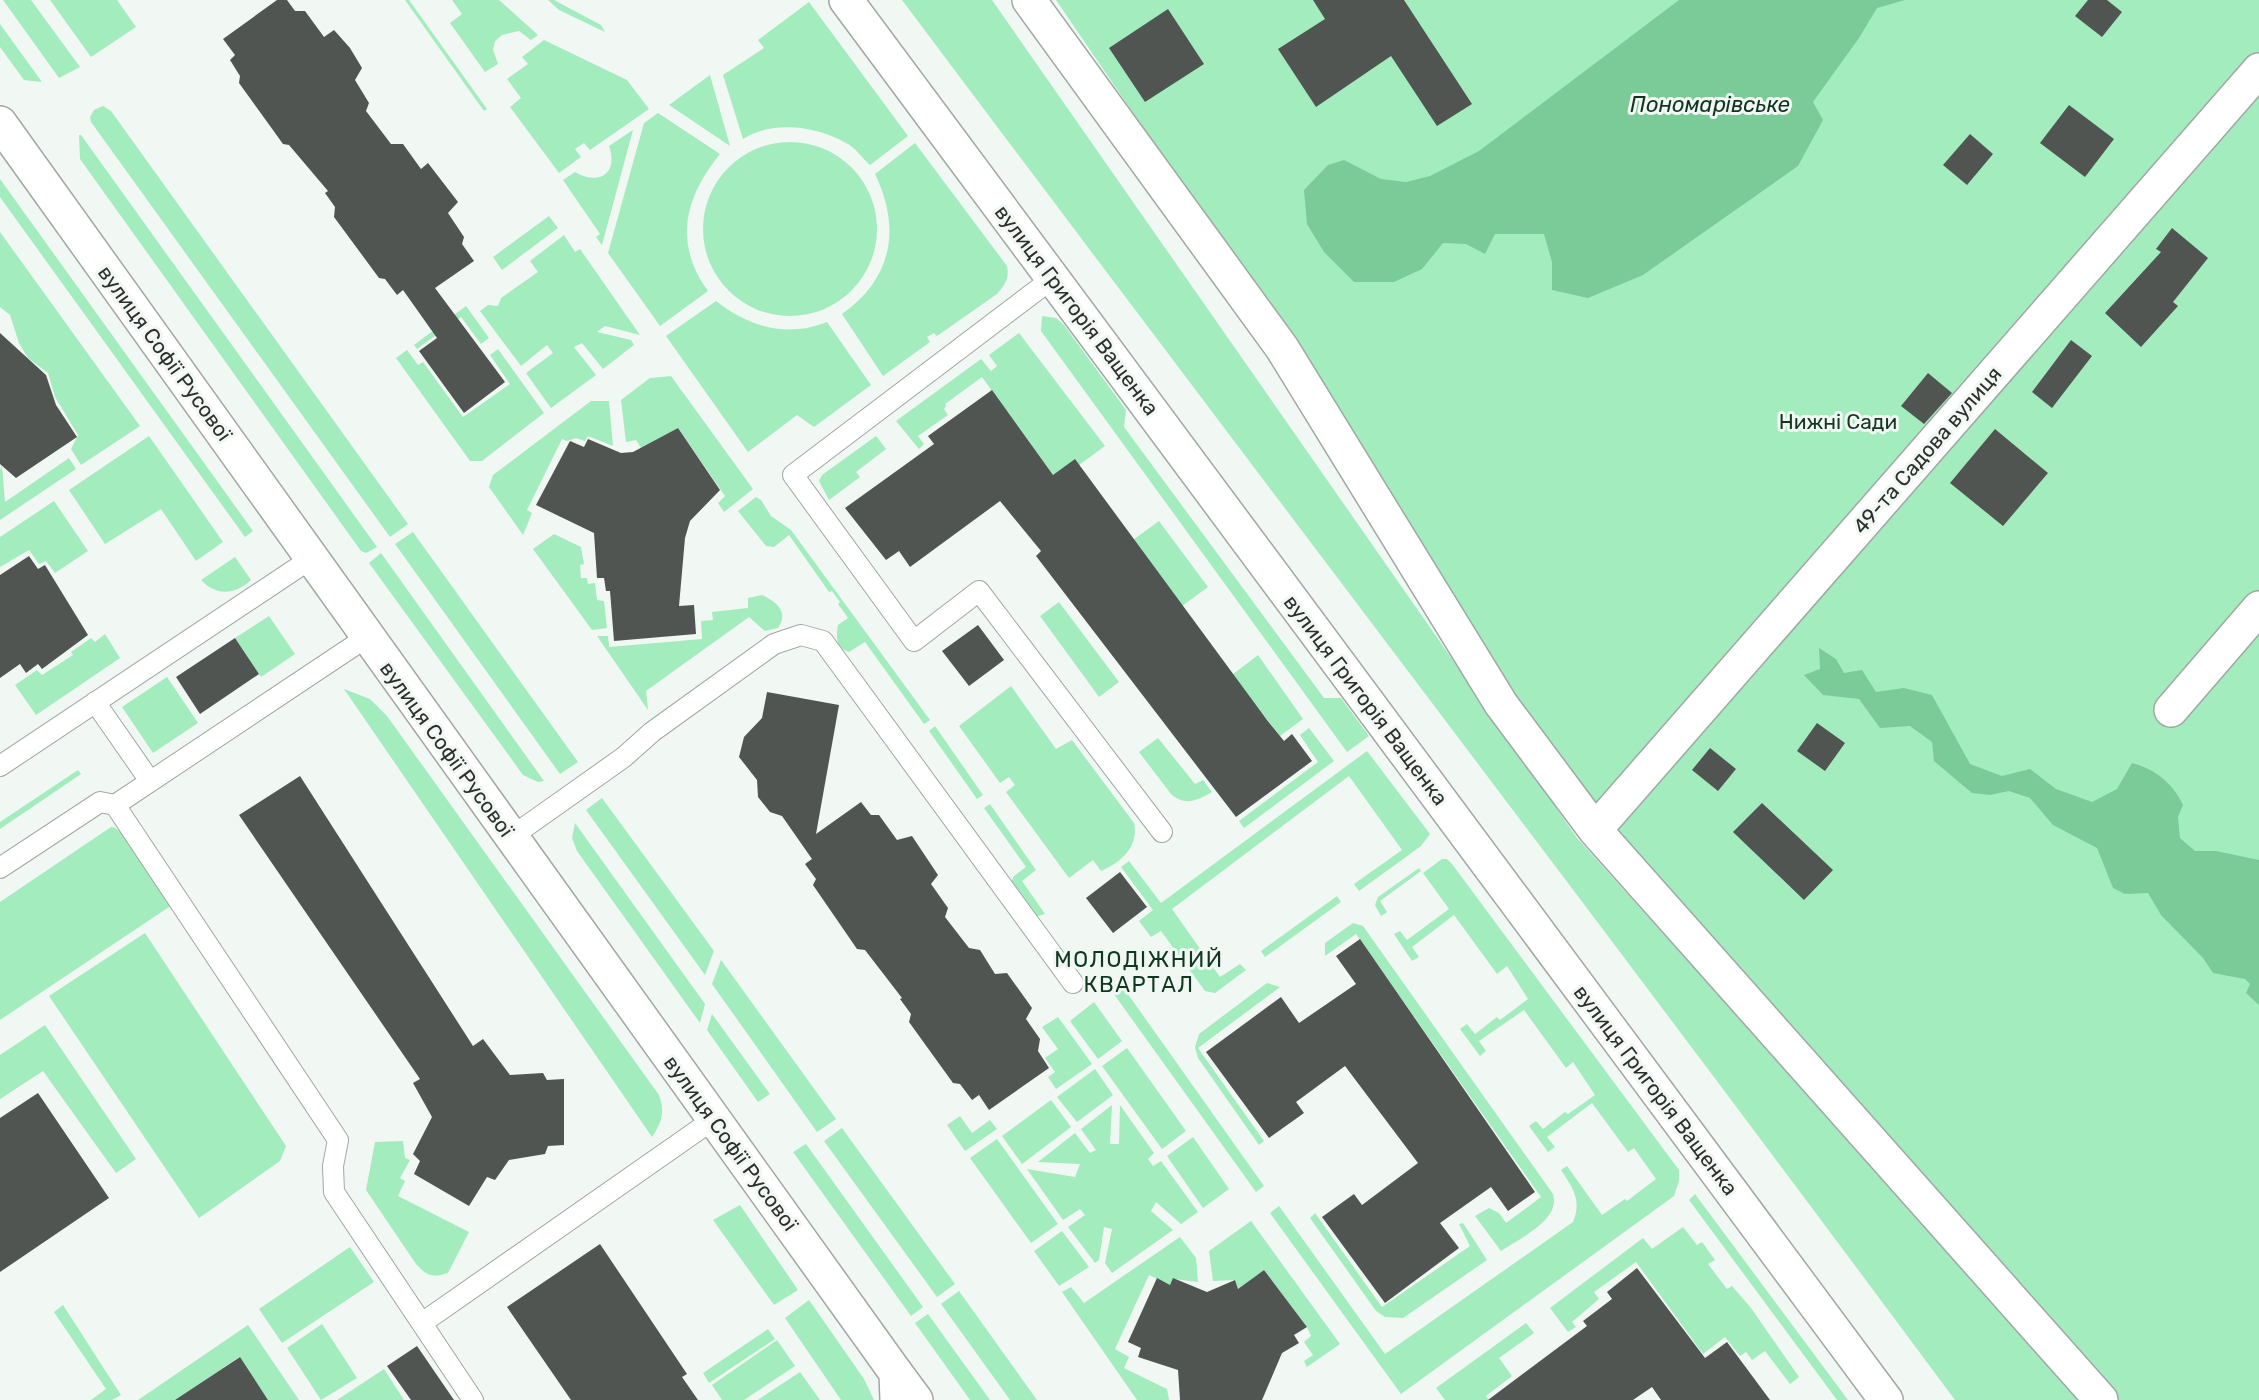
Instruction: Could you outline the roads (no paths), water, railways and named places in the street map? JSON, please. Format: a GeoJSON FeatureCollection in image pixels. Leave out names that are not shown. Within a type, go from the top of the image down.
{"type":"FeatureCollection","features":[{"type":"Feature","properties":{"kind":"street","name":"вулиця Григорія Ващенка"},"geometry":{"type":"LineString","coordinates":[[846,0],[1886,1400]]}},
{"type":"Feature","properties":{"kind":"street"},"geometry":{"type":"LineString","coordinates":[[1029,0],[1282,348],[1501,704],[1595,830],[2101,1400]]}},
{"type":"Feature","properties":{"kind":"street","name":"49-та Садова вулиця"},"geometry":{"type":"LineString","coordinates":[[1595,830],[2259,70]]}},
{"type":"Feature","properties":{"kind":"street","name":"вулиця Софії Русової"},"geometry":{"type":"LineString","coordinates":[[0,123],[714,1119],[896,1386],[916,1400]]}},
{"type":"Feature","properties":{"kind":"street"},"geometry":{"type":"LineString","coordinates":[[2171,710],[2259,608]]}},
{"type":"Feature","properties":{"kind":"lane"},"geometry":{"type":"LineString","coordinates":[[1053,278],[793,475],[914,640],[980,591],[1162,832]]}},
{"type":"Feature","properties":{"kind":"lane"},"geometry":{"type":"LineString","coordinates":[[0,766],[312,558]]}},
{"type":"Feature","properties":{"kind":"lane"},"geometry":{"type":"LineString","coordinates":[[511,837],[624,757],[652,732],[774,644],[801,635],[823,641],[1073,983]]}},
{"type":"Feature","properties":{"kind":"lane"},"geometry":{"type":"LineString","coordinates":[[115,805],[367,638]]}},
{"type":"Feature","properties":{"kind":"lane"},"geometry":{"type":"LineString","coordinates":[[95,702],[150,781]]}},
{"type":"Feature","properties":{"kind":"lane"},"geometry":{"type":"LineString","coordinates":[[0,868],[100,802],[115,805],[338,1140],[333,1166],[334,1192],[473,1400]]}},
{"type":"Feature","properties":{"kind":"lane"},"geometry":{"type":"LineString","coordinates":[[422,1323],[714,1119]]}},
{"type":"Feature","properties":{"kind":"water","name":"Пономарівське"},"geometry":{"type":"Polygon","coordinates":[[[1679,0],[1905,0],[1877,8],[1859,38],[1813,102],[1823,120],[1798,166],[1643,275],[1588,298],[1552,290],[1552,262],[1544,234],[1495,234],[1485,254],[1466,244],[1443,243],[1422,269],[1394,282],[1354,282],[1324,252],[1307,224],[1304,190],[1328,165],[1344,160],[1381,179],[1406,182],[1430,176],[1479,151],[1679,0]]]}},
{"type":"Feature","properties":{"kind":"water"},"geometry":{"type":"Polygon","coordinates":[[[1819,648],[1836,659],[1844,673],[1862,670],[1876,692],[1904,688],[1932,695],[1970,764],[2002,776],[2030,769],[2056,789],[2092,802],[2117,789],[2132,763],[2156,773],[2169,784],[2183,805],[2178,817],[2180,838],[2195,851],[2216,851],[2259,860],[2259,1005],[2246,993],[2250,984],[2245,979],[2213,973],[2203,958],[2161,915],[2148,893],[2125,894],[2113,888],[2097,848],[2053,825],[2030,798],[2009,791],[1990,795],[1972,793],[1934,761],[1932,742],[1910,726],[1880,728],[1859,699],[1823,695],[1804,675],[1820,669],[1819,648]]]}},
{"type":"Feature","properties":{"kind":"district","name":"МОЛОДІЖНИЙ КВАРТАЛ"},"geometry":{"type":"Point","coordinates":[1139,972]}},
{"type":"Feature","properties":{"kind":"park label","name":"Нижні Сади"},"geometry":{"type":"Point","coordinates":[1838,421]}}]}
